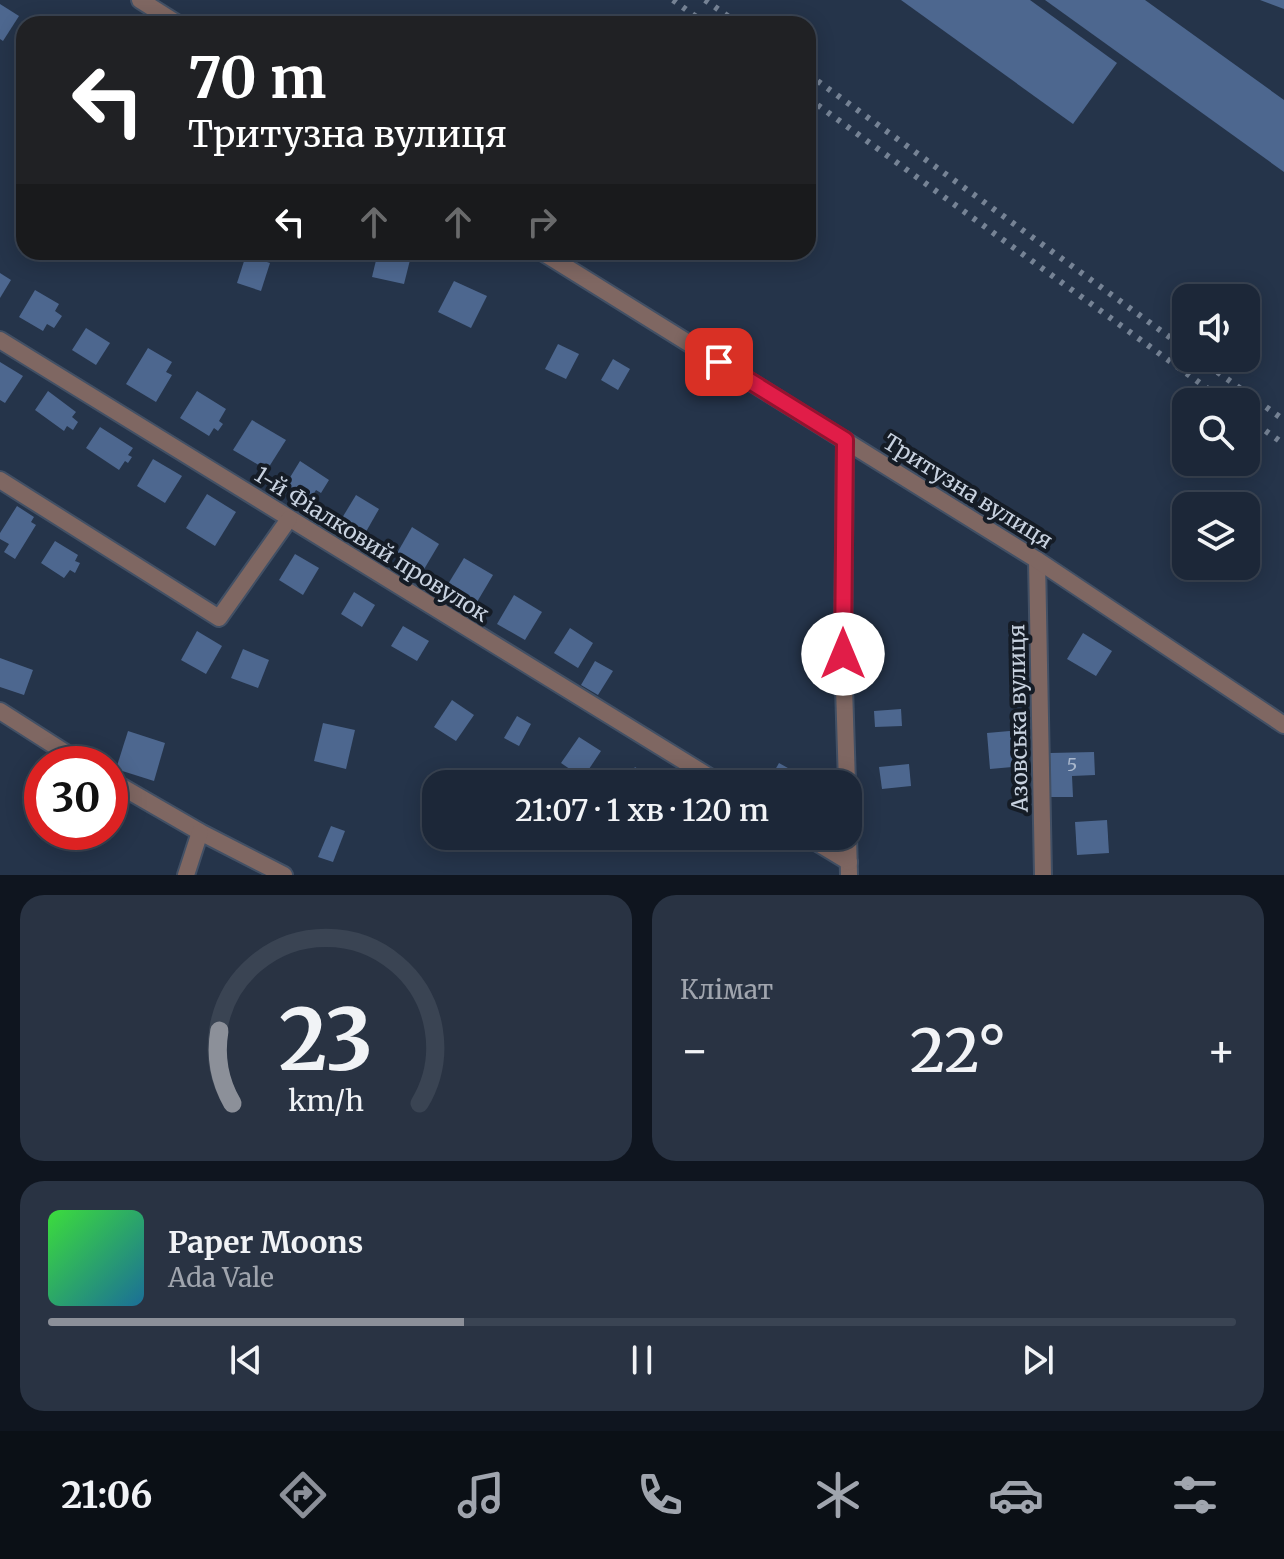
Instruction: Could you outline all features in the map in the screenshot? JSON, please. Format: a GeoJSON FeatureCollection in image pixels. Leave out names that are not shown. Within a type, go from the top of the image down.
{"type":"FeatureCollection","features":[{"type":"Feature","properties":{"kind":"street"},"geometry":{"type":"LineString","coordinates":[[140,0],[165,16]]}},
{"type":"Feature","properties":{"kind":"street","name":"Тритузна вулиця"},"geometry":{"type":"LineString","coordinates":[[555,260],[1037,560],[1284,725]]}},
{"type":"Feature","properties":{"kind":"street","name":"1-й Фіалковий провулок"},"geometry":{"type":"LineString","coordinates":[[0,340],[698,770]]}},
{"type":"Feature","properties":{"kind":"street"},"geometry":{"type":"LineString","coordinates":[[845,440],[843,654],[847,770]]}},
{"type":"Feature","properties":{"kind":"street"},"geometry":{"type":"LineString","coordinates":[[0,480],[219,618],[289,519]]}},
{"type":"Feature","properties":{"kind":"street","name":"Азовська вулиця"},"geometry":{"type":"LineString","coordinates":[[1037,560],[1043,875]]}},
{"type":"Feature","properties":{"kind":"street"},"geometry":{"type":"LineString","coordinates":[[0,711],[55,746]]}},
{"type":"Feature","properties":{"kind":"street"},"geometry":{"type":"LineString","coordinates":[[128,790],[284,875]]}},
{"type":"Feature","properties":{"kind":"street"},"geometry":{"type":"LineString","coordinates":[[186,875],[200,832]]}},
{"type":"Feature","properties":{"kind":"street"},"geometry":{"type":"LineString","coordinates":[[824,850],[849,869]]}},
{"type":"Feature","properties":{"kind":"building"},"geometry":{"type":"Polygon","coordinates":[[[901,0],[1030,0],[1117,63],[1073,124],[901,0]]]}},
{"type":"Feature","properties":{"kind":"building"},"geometry":{"type":"Polygon","coordinates":[[[1045,0],[1145,0],[1284,100],[1284,172],[1045,0]]]}},
{"type":"Feature","properties":{"kind":"building"},"geometry":{"type":"Polygon","coordinates":[[[1260,0],[1284,0],[1284,9],[1260,0]]]}},
{"type":"Feature","properties":{"kind":"building"},"geometry":{"type":"Polygon","coordinates":[[[0,4],[19,16],[16,16],[3,41],[0,39],[0,4]]]}},
{"type":"Feature","properties":{"kind":"building"},"geometry":{"type":"Polygon","coordinates":[[[244,260],[270,263],[261,291],[237,283],[244,260]]]}},
{"type":"Feature","properties":{"kind":"building"},"geometry":{"type":"Polygon","coordinates":[[[376,260],[410,260],[404,284],[372,277],[376,260]]]}},
{"type":"Feature","properties":{"kind":"building"},"geometry":{"type":"Polygon","coordinates":[[[0,273],[11,280],[0,298],[0,273]]]}},
{"type":"Feature","properties":{"kind":"building"},"geometry":{"type":"Polygon","coordinates":[[[454,281],[487,296],[471,328],[438,312],[454,281]]]}},
{"type":"Feature","properties":{"kind":"building"},"geometry":{"type":"Polygon","coordinates":[[[35,290],[59,304],[55,311],[62,316],[54,328],[47,324],[43,331],[19,317],[35,290]]]}},
{"type":"Feature","properties":{"kind":"building"},"geometry":{"type":"Polygon","coordinates":[[[86,328],[110,343],[96,365],[72,350],[86,328]]]}},
{"type":"Feature","properties":{"kind":"building"},"geometry":{"type":"Polygon","coordinates":[[[558,344],[579,354],[566,379],[545,369],[558,344]]]}},
{"type":"Feature","properties":{"kind":"building"},"geometry":{"type":"Polygon","coordinates":[[[148,348],[172,362],[166,372],[172,375],[156,402],[126,384],[148,348]]]}},
{"type":"Feature","properties":{"kind":"building"},"geometry":{"type":"Polygon","coordinates":[[[613,359],[630,369],[618,390],[601,380],[613,359]]]}},
{"type":"Feature","properties":{"kind":"building"},"geometry":{"type":"Polygon","coordinates":[[[0,362],[23,376],[5,403],[0,400],[0,362]]]}},
{"type":"Feature","properties":{"kind":"building"},"geometry":{"type":"Polygon","coordinates":[[[48,391],[76,412],[72,417],[78,422],[73,430],[67,426],[64,431],[35,410],[48,391]]]}},
{"type":"Feature","properties":{"kind":"building"},"geometry":{"type":"Polygon","coordinates":[[[197,391],[226,409],[219,421],[223,424],[218,431],[214,428],[209,436],[180,418],[197,391]]]}},
{"type":"Feature","properties":{"kind":"building"},"geometry":{"type":"Polygon","coordinates":[[[252,420],[286,440],[267,470],[233,450],[252,420]]]}},
{"type":"Feature","properties":{"kind":"building"},"geometry":{"type":"Polygon","coordinates":[[[100,427],[133,448],[128,455],[132,457],[119,470],[86,448],[100,427]]]}},
{"type":"Feature","properties":{"kind":"building"},"geometry":{"type":"Polygon","coordinates":[[[153,459],[182,476],[165,503],[137,486],[153,459]]]}},
{"type":"Feature","properties":{"kind":"building"},"geometry":{"type":"Polygon","coordinates":[[[300,461],[329,480],[321,493],[316,490],[310,500],[286,484],[300,461]]]}},
{"type":"Feature","properties":{"kind":"building"},"geometry":{"type":"Polygon","coordinates":[[[207,494],[236,512],[215,546],[186,528],[207,494]]]}},
{"type":"Feature","properties":{"kind":"building"},"geometry":{"type":"Polygon","coordinates":[[[356,495],[379,509],[363,537],[339,523],[356,495]]]}},
{"type":"Feature","properties":{"kind":"building"},"geometry":{"type":"Polygon","coordinates":[[[17,506],[34,517],[31,522],[36,525],[15,559],[4,552],[9,544],[0,539],[0,533],[17,506]]]}},
{"type":"Feature","properties":{"kind":"building"},"geometry":{"type":"Polygon","coordinates":[[[412,527],[439,544],[423,571],[396,555],[412,527]]]}},
{"type":"Feature","properties":{"kind":"building"},"geometry":{"type":"Polygon","coordinates":[[[55,541],[78,555],[75,561],[80,563],[75,573],[70,570],[64,578],[41,563],[55,541]]]}},
{"type":"Feature","properties":{"kind":"building"},"geometry":{"type":"Polygon","coordinates":[[[295,554],[319,568],[303,595],[279,580],[295,554]]]}},
{"type":"Feature","properties":{"kind":"building"},"geometry":{"type":"Polygon","coordinates":[[[464,558],[493,575],[474,607],[445,589],[464,558]]]}},
{"type":"Feature","properties":{"kind":"building"},"geometry":{"type":"Polygon","coordinates":[[[354,592],[375,605],[362,627],[341,614],[354,592]]]}},
{"type":"Feature","properties":{"kind":"building"},"geometry":{"type":"Polygon","coordinates":[[[514,595],[542,612],[525,640],[497,624],[514,595]]]}},
{"type":"Feature","properties":{"kind":"building"},"geometry":{"type":"Polygon","coordinates":[[[403,626],[429,641],[417,661],[391,646],[403,626]]]}},
{"type":"Feature","properties":{"kind":"building"},"geometry":{"type":"Polygon","coordinates":[[[570,628],[593,643],[578,668],[554,653],[570,628]]]}},
{"type":"Feature","properties":{"kind":"building"},"geometry":{"type":"Polygon","coordinates":[[[197,631],[222,646],[206,674],[181,660],[197,631]]]}},
{"type":"Feature","properties":{"kind":"building"},"geometry":{"type":"Polygon","coordinates":[[[1083,633],[1112,651],[1096,676],[1067,659],[1083,633]]]}},
{"type":"Feature","properties":{"kind":"building"},"geometry":{"type":"Polygon","coordinates":[[[243,649],[269,660],[258,688],[231,678],[243,649]]]}},
{"type":"Feature","properties":{"kind":"building"},"geometry":{"type":"Polygon","coordinates":[[[0,658],[33,670],[24,695],[0,687],[0,658]]]}},
{"type":"Feature","properties":{"kind":"building"},"geometry":{"type":"Polygon","coordinates":[[[595,661],[613,671],[598,695],[581,685],[595,661]]]}},
{"type":"Feature","properties":{"kind":"building"},"geometry":{"type":"Polygon","coordinates":[[[452,700],[474,715],[456,741],[434,727],[452,700]]]}},
{"type":"Feature","properties":{"kind":"building"},"geometry":{"type":"Polygon","coordinates":[[[901,709],[902,726],[875,727],[874,711],[901,709]]]}},
{"type":"Feature","properties":{"kind":"building"},"geometry":{"type":"Polygon","coordinates":[[[517,716],[531,724],[519,746],[504,738],[517,716]]]}},
{"type":"Feature","properties":{"kind":"building"},"geometry":{"type":"Polygon","coordinates":[[[323,723],[355,730],[346,769],[314,761],[323,723]]]}},
{"type":"Feature","properties":{"kind":"building"},"geometry":{"type":"Polygon","coordinates":[[[1020,730],[1023,766],[990,769],[987,733],[1020,730]]]}},
{"type":"Feature","properties":{"kind":"building"},"geometry":{"type":"Polygon","coordinates":[[[128,731],[165,743],[154,781],[128,773],[128,746],[123,746],[128,731]]]}},
{"type":"Feature","properties":{"kind":"building"},"geometry":{"type":"Polygon","coordinates":[[[579,737],[601,751],[588,770],[571,770],[561,763],[579,737]]]}},
{"type":"Feature","properties":{"kind":"building"},"geometry":{"type":"Polygon","coordinates":[[[1094,752],[1095,775],[1072,776],[1073,797],[1051,797],[1050,753],[1094,752]]]}},
{"type":"Feature","properties":{"kind":"building"},"geometry":{"type":"Polygon","coordinates":[[[779,763],[791,770],[775,770],[779,763]]]}},
{"type":"Feature","properties":{"kind":"building"},"geometry":{"type":"Polygon","coordinates":[[[909,764],[911,786],[882,789],[879,767],[909,764]]]}},
{"type":"Feature","properties":{"kind":"building"},"geometry":{"type":"Polygon","coordinates":[[[1107,820],[1109,853],[1077,855],[1075,822],[1107,820]]]}},
{"type":"Feature","properties":{"kind":"building"},"geometry":{"type":"Polygon","coordinates":[[[331,826],[345,831],[333,862],[318,857],[331,826]]]}},
{"type":"Feature","properties":{"kind":"railway"},"geometry":{"type":"LineString","coordinates":[[673,0],[695,16]]}},
{"type":"Feature","properties":{"kind":"railway"},"geometry":{"type":"LineString","coordinates":[[705,0],[728,16]]}},
{"type":"Feature","properties":{"kind":"railway"},"geometry":{"type":"LineString","coordinates":[[816,80],[1172,339]]}},
{"type":"Feature","properties":{"kind":"railway"},"geometry":{"type":"LineString","coordinates":[[816,104],[1207,388]]}},
{"type":"Feature","properties":{"kind":"railway"},"geometry":{"type":"LineString","coordinates":[[1217,372],[1284,420]]}},
{"type":"Feature","properties":{"kind":"railway"},"geometry":{"type":"LineString","coordinates":[[1260,427],[1284,444]]}},
{"type":"Feature","properties":{"kind":"route"},"geometry":{"type":"LineString","coordinates":[[719,362],[845,440],[843,654]]}}]}
